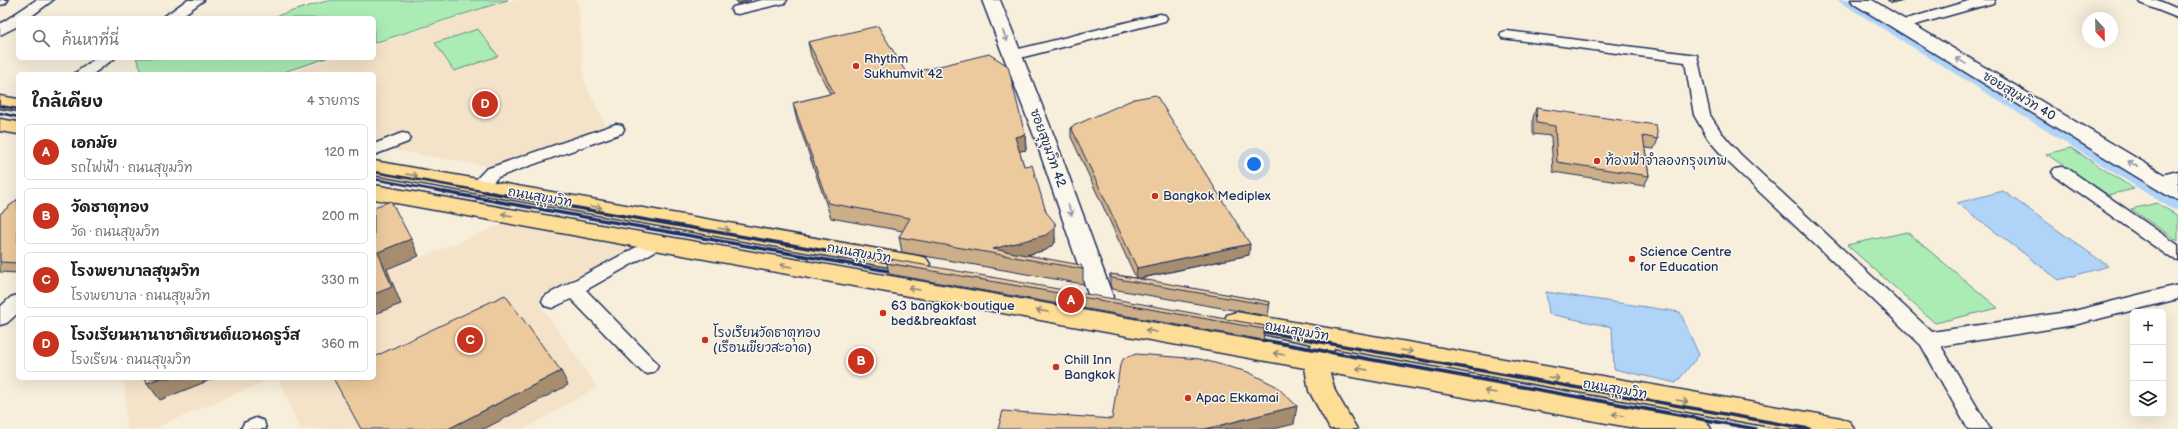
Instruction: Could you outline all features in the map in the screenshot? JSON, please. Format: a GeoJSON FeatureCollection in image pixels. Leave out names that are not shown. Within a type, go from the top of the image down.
{"type":"FeatureCollection","features":[{"type":"Feature","properties":{"kind":"main road"},"geometry":{"type":"LineString","coordinates":[[0,102],[16,105]]}},
{"type":"Feature","properties":{"kind":"main road"},"geometry":{"type":"LineString","coordinates":[[0,125],[16,128]]}},
{"type":"Feature","properties":{"kind":"main road","name":"ถนนสุขุมวิท"},"geometry":{"type":"LineString","coordinates":[[376,168],[937,267]]}},
{"type":"Feature","properties":{"kind":"main road","name":"ถนนสุขุมวิท"},"geometry":{"type":"LineString","coordinates":[[376,192],[1698,429]]}},
{"type":"Feature","properties":{"kind":"main road"},"geometry":{"type":"LineString","coordinates":[[538,221],[558,200]]}},
{"type":"Feature","properties":{"kind":"main road"},"geometry":{"type":"LineString","coordinates":[[1078,292],[1112,299],[1094,321]]}},
{"type":"Feature","properties":{"kind":"main road","name":"ถนนสุขุมวิท"},"geometry":{"type":"LineString","coordinates":[[1214,317],[1841,429]]}},
{"type":"Feature","properties":{"kind":"main road"},"geometry":{"type":"LineString","coordinates":[[1327,336],[1317,361],[1318,379],[1321,393],[1344,429]]}},
{"type":"Feature","properties":{"kind":"street"},"geometry":{"type":"LineString","coordinates":[[21,16],[46,0]]}},
{"type":"Feature","properties":{"kind":"street"},"geometry":{"type":"LineString","coordinates":[[172,16],[196,0]]}},
{"type":"Feature","properties":{"kind":"street"},"geometry":{"type":"LineString","coordinates":[[738,10],[780,0]]}},
{"type":"Feature","properties":{"kind":"street","name":"ซอยสุขุมวิท 42"},"geometry":{"type":"LineString","coordinates":[[991,0],[1048,146],[1112,299]]}},
{"type":"Feature","properties":{"kind":"street","name":"ซอยสุขุมวิท 40"},"geometry":{"type":"LineString","coordinates":[[1860,0],[2169,178],[2178,192]]}},
{"type":"Feature","properties":{"kind":"street"},"geometry":{"type":"LineString","coordinates":[[1901,25],[1988,0]]}},
{"type":"Feature","properties":{"kind":"street"},"geometry":{"type":"LineString","coordinates":[[2145,0],[2178,14]]}},
{"type":"Feature","properties":{"kind":"street"},"geometry":{"type":"LineString","coordinates":[[1012,55],[1160,18]]}},
{"type":"Feature","properties":{"kind":"street"},"geometry":{"type":"LineString","coordinates":[[0,31],[16,19]]}},
{"type":"Feature","properties":{"kind":"street"},"geometry":{"type":"LineString","coordinates":[[1507,35],[1692,58],[1702,115],[1714,135],[1734,158],[1928,340],[1979,429]]}},
{"type":"Feature","properties":{"kind":"street"},"geometry":{"type":"LineString","coordinates":[[85,72],[104,60]]}},
{"type":"Feature","properties":{"kind":"street"},"geometry":{"type":"LineString","coordinates":[[479,186],[492,174],[616,129]]}},
{"type":"Feature","properties":{"kind":"street"},"geometry":{"type":"LineString","coordinates":[[376,149],[402,138]]}},
{"type":"Feature","properties":{"kind":"street"},"geometry":{"type":"LineString","coordinates":[[2061,172],[2178,254]]}},
{"type":"Feature","properties":{"kind":"street"},"geometry":{"type":"LineString","coordinates":[[552,300],[657,242]]}},
{"type":"Feature","properties":{"kind":"street"},"geometry":{"type":"LineString","coordinates":[[573,289],[648,366]]}},
{"type":"Feature","properties":{"kind":"street"},"geometry":{"type":"LineString","coordinates":[[1928,340],[2016,328],[2074,318],[2178,292]]}},
{"type":"Feature","properties":{"kind":"street"},"geometry":{"type":"LineString","coordinates":[[0,318],[16,304]]}},
{"type":"Feature","properties":{"kind":"shaded area"},"geometry":{"type":"Polygon","coordinates":[[[512,0],[578,0],[584,81],[607,127],[500,168],[376,147],[376,72],[292,72],[329,60],[376,60],[376,44],[512,0]]]}},
{"type":"Feature","properties":{"kind":"shaded area"},"geometry":{"type":"Polygon","coordinates":[[[519,218],[634,248],[539,303],[597,387],[524,429],[300,429],[279,380],[376,380],[376,275],[519,218]]]}},
{"type":"Feature","properties":{"kind":"shaded area"},"geometry":{"type":"Polygon","coordinates":[[[124,380],[268,380],[152,429],[127,429],[124,380]]]}},
{"type":"Feature","properties":{"kind":"green space"},"geometry":{"type":"Polygon","coordinates":[[[330,0],[508,0],[376,42],[376,16],[276,16],[330,0]]]}},
{"type":"Feature","properties":{"kind":"green space"},"geometry":{"type":"Polygon","coordinates":[[[478,29],[498,56],[454,71],[435,43],[478,29]]]}},
{"type":"Feature","properties":{"kind":"green space"},"geometry":{"type":"Polygon","coordinates":[[[137,60],[321,60],[283,72],[142,72],[137,60]]]}},
{"type":"Feature","properties":{"kind":"green space"},"geometry":{"type":"Polygon","coordinates":[[[2071,148],[2134,189],[2108,195],[2046,154],[2071,148]]]}},
{"type":"Feature","properties":{"kind":"green space"},"geometry":{"type":"Polygon","coordinates":[[[2157,203],[2178,216],[2178,241],[2131,209],[2157,203]]]}},
{"type":"Feature","properties":{"kind":"green space"},"geometry":{"type":"Polygon","coordinates":[[[1907,232],[1998,308],[1935,323],[1847,245],[1907,232]]]}},
{"type":"Feature","properties":{"kind":"water"},"geometry":{"type":"Polygon","coordinates":[[[2003,191],[2108,266],[2059,280],[1957,203],[2003,191]]]}},
{"type":"Feature","properties":{"kind":"water"},"geometry":{"type":"Polygon","coordinates":[[[1546,292],[1680,312],[1699,355],[1676,383],[1614,369],[1612,327],[1549,314],[1546,292]]]}},
{"type":"Feature","properties":{"kind":"building"},"geometry":{"type":"Polygon","coordinates":[[[878,26],[907,74],[989,54],[1008,66],[1025,135],[1015,137],[1024,166],[1032,165],[1046,212],[1055,223],[1054,228],[1046,235],[993,249],[1081,265],[1083,269],[899,237],[910,218],[828,203],[793,103],[834,93],[808,42],[878,26]]]}},
{"type":"Feature","properties":{"kind":"building","name":"Bangkok Mediplex"},"geometry":{"type":"Polygon","coordinates":[[[1156,95],[1250,244],[1137,268],[1071,127],[1134,99],[1156,95]]]}},
{"type":"Feature","properties":{"kind":"building","name":"ท้องฟ้าจำลองกรุงเทพ"},"geometry":{"type":"Polygon","coordinates":[[[1536,108],[1656,125],[1658,139],[1643,136],[1649,176],[1557,162],[1555,126],[1537,123],[1536,108]]]}},
{"type":"Feature","properties":{"kind":"building"},"geometry":{"type":"Polygon","coordinates":[[[16,201],[16,263],[0,262],[0,214],[16,201]]]}},
{"type":"Feature","properties":{"kind":"building"},"geometry":{"type":"Polygon","coordinates":[[[391,201],[411,239],[378,252],[392,287],[376,293],[376,206],[391,201]]]}},
{"type":"Feature","properties":{"kind":"building"},"geometry":{"type":"Polygon","coordinates":[[[890,259],[1265,326],[1264,329],[887,263],[890,259]]]}},
{"type":"Feature","properties":{"kind":"building"},"geometry":{"type":"Polygon","coordinates":[[[1110,274],[1270,302],[1269,305],[1112,278],[1110,274]]]}},
{"type":"Feature","properties":{"kind":"building"},"geometry":{"type":"Polygon","coordinates":[[[505,295],[561,371],[448,429],[361,429],[334,380],[376,380],[376,356],[505,295]]]}},
{"type":"Feature","properties":{"kind":"building"},"geometry":{"type":"Polygon","coordinates":[[[1136,354],[1200,359],[1248,372],[1276,386],[1297,406],[1205,429],[998,429],[1003,411],[1112,419],[1120,365],[1124,358],[1136,354]]]}},
{"type":"Feature","properties":{"kind":"building"},"geometry":{"type":"Polygon","coordinates":[[[146,380],[155,380],[147,383],[146,380]]]}},
{"type":"Feature","properties":{"kind":"waterway"},"geometry":{"type":"LineString","coordinates":[[1843,0],[2178,205]]}},
{"type":"Feature","properties":{"kind":"railway"},"geometry":{"type":"LineString","coordinates":[[0,106],[16,109]]}},
{"type":"Feature","properties":{"kind":"railway"},"geometry":{"type":"LineString","coordinates":[[0,113],[16,117]]}},
{"type":"Feature","properties":{"kind":"railway"},"geometry":{"type":"LineString","coordinates":[[376,172],[492,193]]}},
{"type":"Feature","properties":{"kind":"railway"},"geometry":{"type":"LineString","coordinates":[[376,179],[450,193]]}},
{"type":"Feature","properties":{"kind":"railway"},"geometry":{"type":"LineString","coordinates":[[444,192],[900,273]]}},
{"type":"Feature","properties":{"kind":"railway"},"geometry":{"type":"LineString","coordinates":[[486,192],[900,264]]}},
{"type":"Feature","properties":{"kind":"railway"},"geometry":{"type":"LineString","coordinates":[[1254,330],[1809,429]]}},
{"type":"Feature","properties":{"kind":"railway"},"geometry":{"type":"LineString","coordinates":[[1252,338],[1756,429]]}},
{"type":"Feature","properties":{"kind":"place","name":"Rhythm Sukhumvit 42"},"geometry":{"type":"Point","coordinates":[856,66]}},
{"type":"Feature","properties":{"kind":"place","name":"โรงเรียนนานาชาติเซนต์แอนดรูว์ส"},"geometry":{"type":"Point","coordinates":[485,104]}},
{"type":"Feature","properties":{"kind":"place","name":"ท้องฟ้าจำลองกรุงเทพ"},"geometry":{"type":"Point","coordinates":[1597,161]}},
{"type":"Feature","properties":{"kind":"place","name":"Bangkok Mediplex"},"geometry":{"type":"Point","coordinates":[1155,196]}},
{"type":"Feature","properties":{"kind":"place","name":"Science Centre for Education"},"geometry":{"type":"Point","coordinates":[1632,259]}},
{"type":"Feature","properties":{"kind":"place","name":"เอกมัย"},"geometry":{"type":"Point","coordinates":[1071,300]}},
{"type":"Feature","properties":{"kind":"place","name":"63 bangkok boutique bed&breakfast"},"geometry":{"type":"Point","coordinates":[883,313]}},
{"type":"Feature","properties":{"kind":"place","name":"โรงพยาบาลสุขุมวิท"},"geometry":{"type":"Point","coordinates":[470,340]}},
{"type":"Feature","properties":{"kind":"place","name":"โรงเรียนวัดธาตุทอง (เรือนเขียวสะอาด)"},"geometry":{"type":"Point","coordinates":[705,340]}},
{"type":"Feature","properties":{"kind":"place","name":"วัดธาตุทอง"},"geometry":{"type":"Point","coordinates":[861,361]}},
{"type":"Feature","properties":{"kind":"place","name":"Chill Inn Bangkok"},"geometry":{"type":"Point","coordinates":[1056,367]}},
{"type":"Feature","properties":{"kind":"place","name":"Apac Ekkamai"},"geometry":{"type":"Point","coordinates":[1188,398]}}]}
